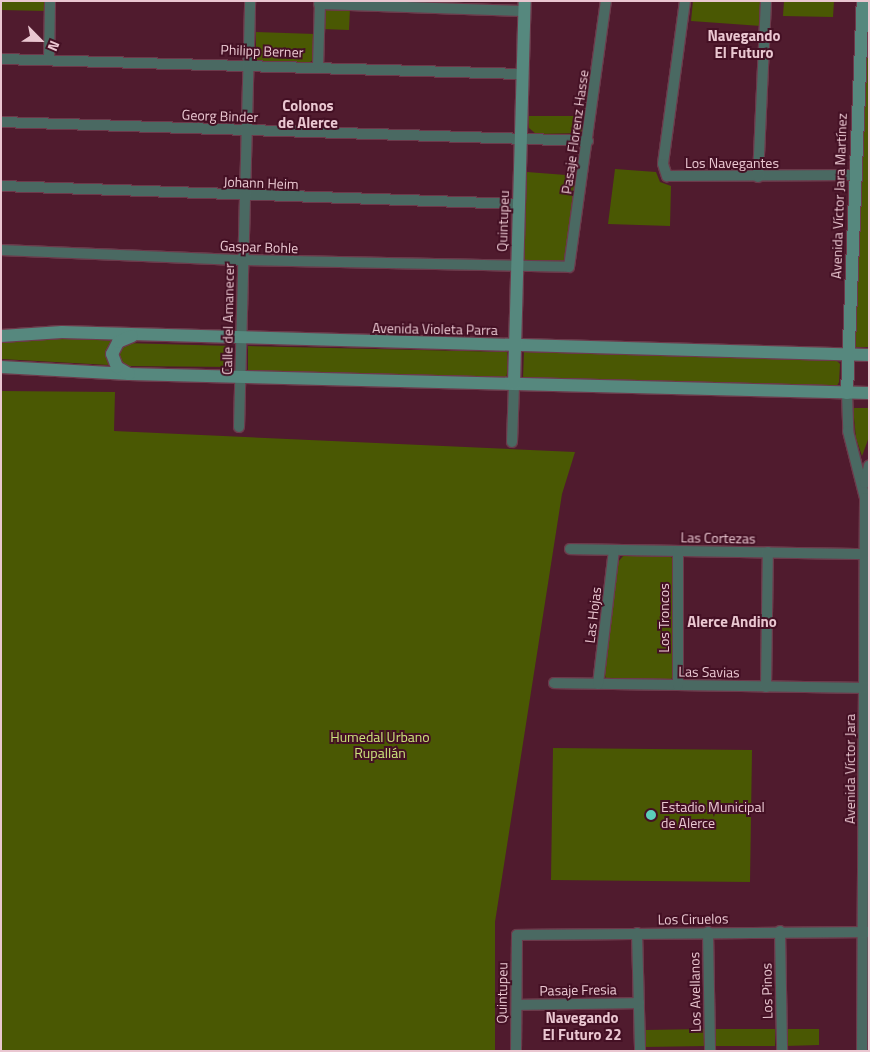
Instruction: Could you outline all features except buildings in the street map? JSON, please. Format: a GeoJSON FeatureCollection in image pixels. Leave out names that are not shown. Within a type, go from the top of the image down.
{"type":"FeatureCollection","features":[{"type":"Feature","properties":{"kind":"main road","name":"Avenida Víctor Jara Martínez"},"geometry":{"type":"LineString","coordinates":[[846,393],[862,1]]}},
{"type":"Feature","properties":{"kind":"main road","name":"Quintupeu"},"geometry":{"type":"LineString","coordinates":[[514,384],[524,6]]}},
{"type":"Feature","properties":{"kind":"main road","name":"Avenida Violeta Parra"},"geometry":{"type":"LineString","coordinates":[[1,336],[62,332],[241,339],[869,355]]}},
{"type":"Feature","properties":{"kind":"main road"},"geometry":{"type":"LineString","coordinates":[[130,374],[117,367],[112,354],[118,342],[133,335]]}},
{"type":"Feature","properties":{"kind":"main road"},"geometry":{"type":"LineString","coordinates":[[1,367],[130,374],[869,393]]}},
{"type":"Feature","properties":{"kind":"street"},"geometry":{"type":"LineString","coordinates":[[49,60],[50,1]]}},
{"type":"Feature","properties":{"kind":"street","name":"Calle del Amanecer"},"geometry":{"type":"LineString","coordinates":[[239,427],[250,1]]}},
{"type":"Feature","properties":{"kind":"street","name":"Pasaje Florenz Hasse"},"geometry":{"type":"LineString","coordinates":[[569,267],[606,1]]}},
{"type":"Feature","properties":{"kind":"street","name":"Los Navegantes"},"geometry":{"type":"LineString","coordinates":[[685,1],[663,164],[665,173],[671,177],[854,175]]}},
{"type":"Feature","properties":{"kind":"street"},"geometry":{"type":"LineString","coordinates":[[758,177],[766,1]]}},
{"type":"Feature","properties":{"kind":"street"},"geometry":{"type":"LineString","coordinates":[[318,66],[320,3],[524,6]]}},
{"type":"Feature","properties":{"kind":"street","name":"Philipp Berner"},"geometry":{"type":"LineString","coordinates":[[1,59],[249,64],[523,74]]}},
{"type":"Feature","properties":{"kind":"street","name":"Georg Binder"},"geometry":{"type":"LineString","coordinates":[[1,122],[588,141]]}},
{"type":"Feature","properties":{"kind":"street","name":"Johann Heim"},"geometry":{"type":"LineString","coordinates":[[1,186],[245,196],[519,204]]}},
{"type":"Feature","properties":{"kind":"street","name":"Gaspar Bohle"},"geometry":{"type":"LineString","coordinates":[[1,250],[244,260],[569,267]]}},
{"type":"Feature","properties":{"kind":"street","name":"Quintupeu"},"geometry":{"type":"LineString","coordinates":[[512,442],[514,384]]}},
{"type":"Feature","properties":{"kind":"street","name":"Avenida Víctor Jara"},"geometry":{"type":"LineString","coordinates":[[846,393],[848,431],[863,482],[867,583],[867,648],[864,688],[866,932],[862,1051]]}},
{"type":"Feature","properties":{"kind":"street","name":"Avenida Víctor Jara"},"geometry":{"type":"LineString","coordinates":[[863,482],[869,465]]}},
{"type":"Feature","properties":{"kind":"street","name":"Las Cortezas"},"geometry":{"type":"LineString","coordinates":[[570,549],[865,554]]}},
{"type":"Feature","properties":{"kind":"street","name":"Las Hojas"},"geometry":{"type":"LineString","coordinates":[[598,684],[614,550]]}},
{"type":"Feature","properties":{"kind":"street","name":"Los Troncos"},"geometry":{"type":"LineString","coordinates":[[678,551],[678,685]]}},
{"type":"Feature","properties":{"kind":"street"},"geometry":{"type":"LineString","coordinates":[[766,687],[768,552]]}},
{"type":"Feature","properties":{"kind":"street","name":"Las Savias"},"geometry":{"type":"LineString","coordinates":[[554,683],[864,688]]}},
{"type":"Feature","properties":{"kind":"street","name":"Los Ciruelos"},"geometry":{"type":"LineString","coordinates":[[517,935],[780,931],[866,932]]}},
{"type":"Feature","properties":{"kind":"street","name":"Los Pinos"},"geometry":{"type":"LineString","coordinates":[[780,931],[782,1051]]}},
{"type":"Feature","properties":{"kind":"street","name":"Los Avellanos"},"geometry":{"type":"LineString","coordinates":[[708,932],[710,1051]]}},
{"type":"Feature","properties":{"kind":"street"},"geometry":{"type":"LineString","coordinates":[[637,933],[640,1051]]}},
{"type":"Feature","properties":{"kind":"street","name":"Quintupeu"},"geometry":{"type":"LineString","coordinates":[[516,1051],[517,935]]}},
{"type":"Feature","properties":{"kind":"street","name":"Pasaje Fresia"},"geometry":{"type":"LineString","coordinates":[[517,1005],[639,1003]]}},
{"type":"Feature","properties":{"kind":"green space"},"geometry":{"type":"Polygon","coordinates":[[[1,1],[46,1],[46,11],[1,10],[1,1]]]}},
{"type":"Feature","properties":{"kind":"green space"},"geometry":{"type":"Polygon","coordinates":[[[693,1],[762,1],[761,26],[691,21],[693,1]]]}},
{"type":"Feature","properties":{"kind":"green space"},"geometry":{"type":"Polygon","coordinates":[[[784,1],[834,1],[833,17],[783,16],[784,1]]]}},
{"type":"Feature","properties":{"kind":"green space"},"geometry":{"type":"Polygon","coordinates":[[[328,7],[350,8],[349,30],[321,29],[322,13],[328,7]]]}},
{"type":"Feature","properties":{"kind":"green space"},"geometry":{"type":"Polygon","coordinates":[[[869,17],[869,347],[854,347],[869,17]]]}},
{"type":"Feature","properties":{"kind":"green space"},"geometry":{"type":"Polygon","coordinates":[[[256,32],[315,34],[314,59],[309,63],[260,62],[256,59],[256,32]]]}},
{"type":"Feature","properties":{"kind":"green space"},"geometry":{"type":"Polygon","coordinates":[[[528,116],[586,116],[584,133],[536,134],[529,128],[528,116]]]}},
{"type":"Feature","properties":{"kind":"green space"},"geometry":{"type":"Polygon","coordinates":[[[615,169],[656,172],[660,182],[671,186],[670,226],[608,224],[615,169]]]}},
{"type":"Feature","properties":{"kind":"green space"},"geometry":{"type":"Polygon","coordinates":[[[527,172],[579,176],[566,264],[524,264],[527,172]]]}},
{"type":"Feature","properties":{"kind":"green space"},"geometry":{"type":"Polygon","coordinates":[[[67,337],[111,341],[106,352],[109,365],[1,359],[1,341],[67,337]]]}},
{"type":"Feature","properties":{"kind":"green space"},"geometry":{"type":"Polygon","coordinates":[[[124,343],[231,346],[233,367],[123,366],[117,352],[124,343]]]}},
{"type":"Feature","properties":{"kind":"green space"},"geometry":{"type":"Polygon","coordinates":[[[248,346],[507,352],[508,367],[506,378],[248,371],[248,346]]]}},
{"type":"Feature","properties":{"kind":"green space"},"geometry":{"type":"Polygon","coordinates":[[[524,352],[836,360],[840,364],[839,382],[837,386],[523,378],[524,352]]]}},
{"type":"Feature","properties":{"kind":"green space","name":"Humedal Urbano Rupallán"},"geometry":{"type":"Polygon","coordinates":[[[1,391],[115,392],[114,431],[575,452],[562,494],[495,922],[495,1051],[1,1051],[1,391]]]}},
{"type":"Feature","properties":{"kind":"green space"},"geometry":{"type":"Polygon","coordinates":[[[853,408],[869,408],[869,437],[862,456],[856,438],[853,408]]]}},
{"type":"Feature","properties":{"kind":"green space"},"geometry":{"type":"Polygon","coordinates":[[[624,555],[670,556],[674,560],[674,676],[669,681],[608,680],[604,675],[618,562],[624,555]]]}},
{"type":"Feature","properties":{"kind":"green space","name":"Estadio Municipal de Alerce"},"geometry":{"type":"Polygon","coordinates":[[[553,748],[752,750],[750,882],[551,880],[553,748]]]}},
{"type":"Feature","properties":{"kind":"green space"},"geometry":{"type":"Polygon","coordinates":[[[704,1029],[704,1046],[644,1047],[644,1030],[704,1029]]]}},
{"type":"Feature","properties":{"kind":"green space"},"geometry":{"type":"Polygon","coordinates":[[[715,1029],[775,1029],[775,1046],[715,1046],[715,1029]]]}},
{"type":"Feature","properties":{"kind":"green space"},"geometry":{"type":"Polygon","coordinates":[[[786,1029],[819,1029],[819,1045],[786,1046],[786,1029]]]}},
{"type":"Feature","properties":{"kind":"place","name":"Estadio Municipal de Alerce"},"geometry":{"type":"Point","coordinates":[651,815]}},
{"type":"Feature","properties":{"kind":"district","name":"Navegando El Futuro"},"geometry":{"type":"Point","coordinates":[744,44]}},
{"type":"Feature","properties":{"kind":"district","name":"Colonos de Alerce"},"geometry":{"type":"Point","coordinates":[308,114]}},
{"type":"Feature","properties":{"kind":"district","name":"Alerce Andino"},"geometry":{"type":"Point","coordinates":[732,622]}},
{"type":"Feature","properties":{"kind":"district","name":"Navegando El Futuro 22"},"geometry":{"type":"Point","coordinates":[582,1026]}}]}
